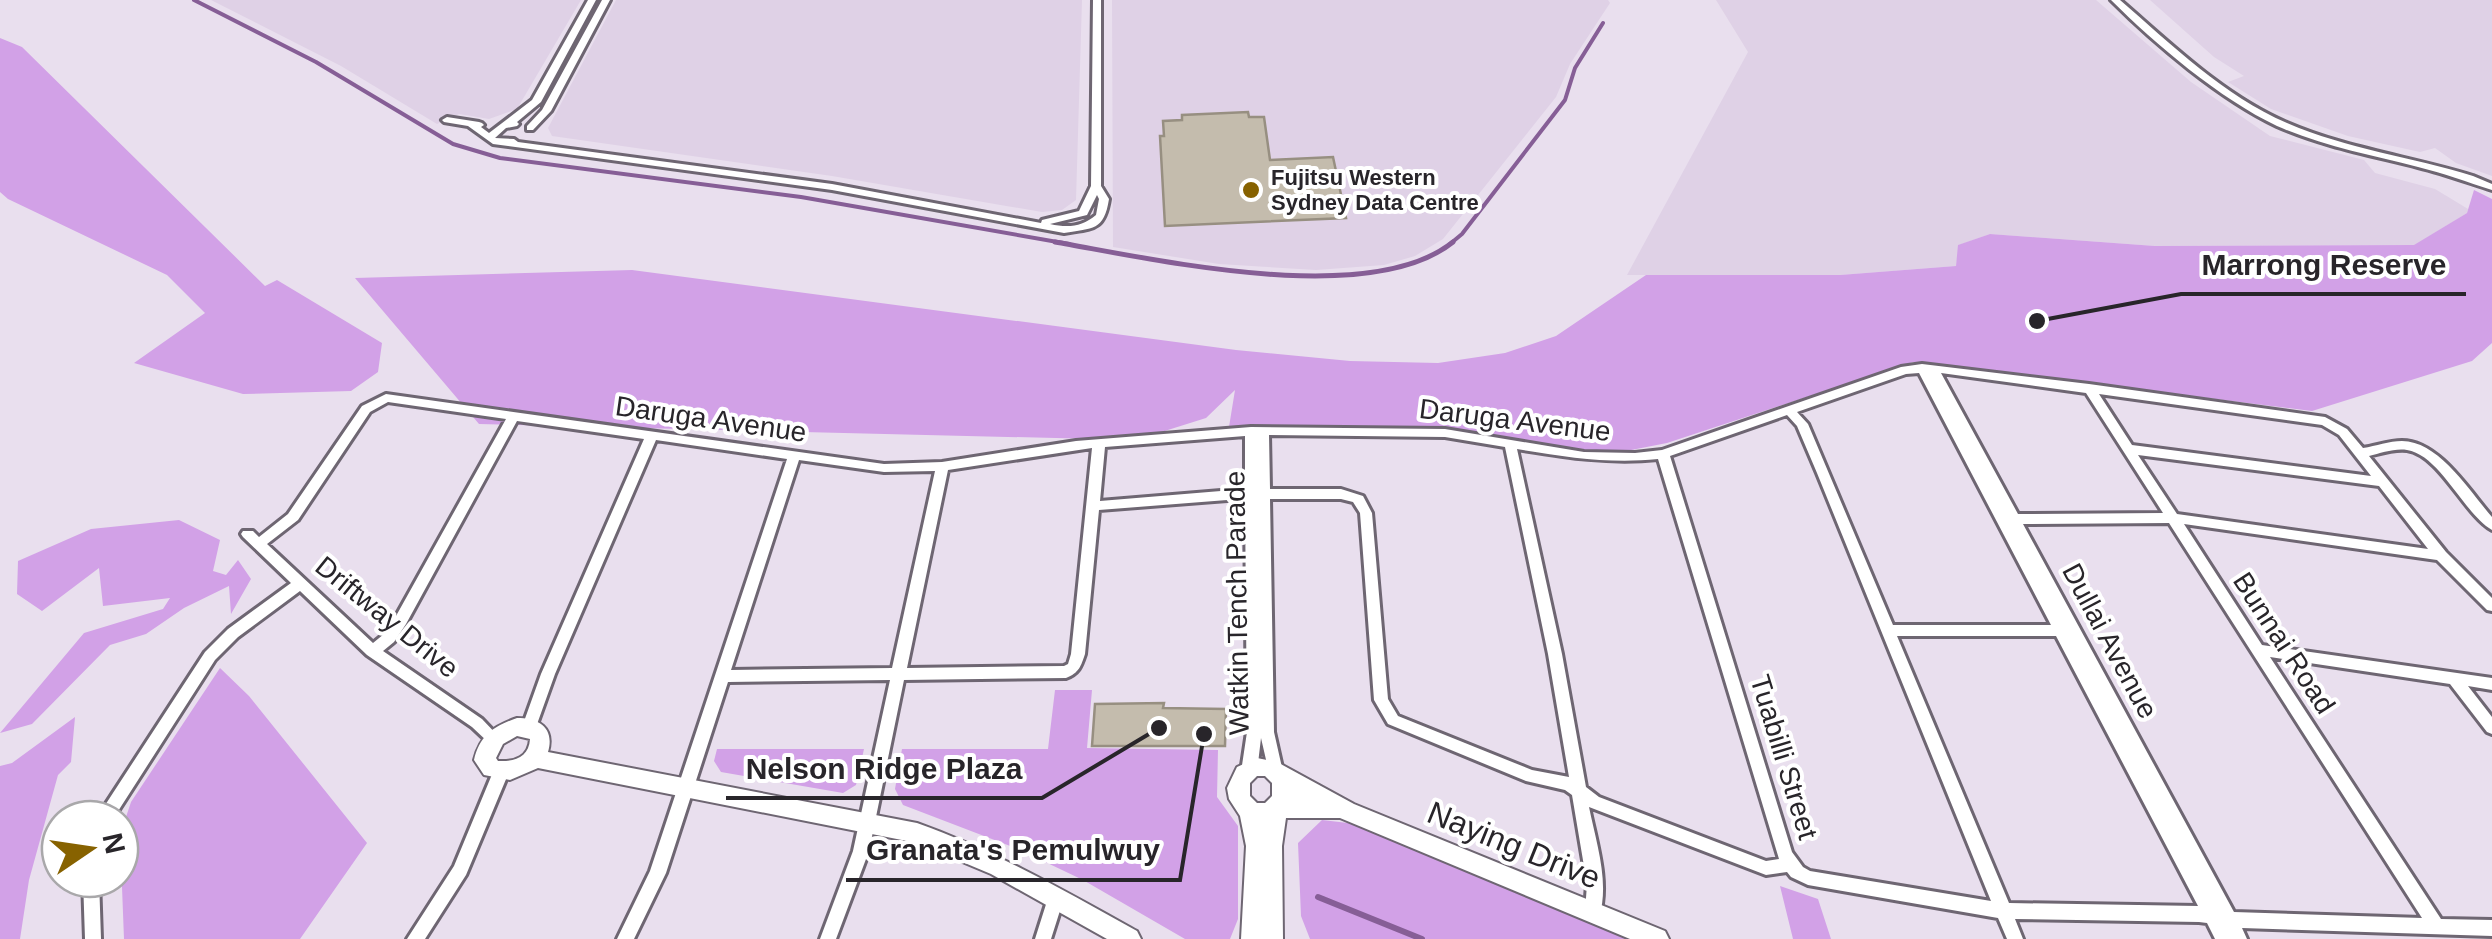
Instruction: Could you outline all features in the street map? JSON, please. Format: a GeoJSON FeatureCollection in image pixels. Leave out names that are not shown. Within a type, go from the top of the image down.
{"type":"FeatureCollection","features":[{"type":"Feature","properties":{"kind":"street"},"geometry":{"type":"LineString","coordinates":[[491,136],[536,102],[592,0]]}},
{"type":"Feature","properties":{"kind":"street"},"geometry":{"type":"LineString","coordinates":[[508,143],[521,140],[546,112],[606,0]]}},
{"type":"Feature","properties":{"kind":"street"},"geometry":{"type":"LineString","coordinates":[[472,125],[493,141],[832,187],[1039,222],[1064,230],[1096,222],[1104,208],[1096,186],[1097,0]]}},
{"type":"Feature","properties":{"kind":"street"},"geometry":{"type":"LineString","coordinates":[[2115,0],[2218,88],[2261,115],[2310,135],[2440,167],[2492,187]]}},
{"type":"Feature","properties":{"kind":"street"},"geometry":{"type":"LineString","coordinates":[[446,120],[530,129],[541,145]]}},
{"type":"Feature","properties":{"kind":"street","name":"Daruga Avenue"},"geometry":{"type":"LineString","coordinates":[[253,539],[293,517],[366,409],[378,400],[397,398],[884,468],[942,466],[1099,443],[1257,432],[1445,433],[1612,458],[1663,454],[1905,370],[1928,368],[2316,418],[2343,432],[2441,556],[2492,606]]}},
{"type":"Feature","properties":{"kind":"street","name":"Dullai Avenue"},"geometry":{"type":"LineString","coordinates":[[1928,368],[2221,919],[2239,939]]}},
{"type":"Feature","properties":{"kind":"street","name":"Bunnai Road"},"geometry":{"type":"LineString","coordinates":[[2089,388],[2436,926]]}},
{"type":"Feature","properties":{"kind":"street"},"geometry":{"type":"LineString","coordinates":[[1788,410],[1802,424],[2015,939]]}},
{"type":"Feature","properties":{"kind":"street"},"geometry":{"type":"LineString","coordinates":[[372,652],[389,638],[401,620],[513,417]]}},
{"type":"Feature","properties":{"kind":"street","name":"Watkin Tench Parade"},"geometry":{"type":"LineString","coordinates":[[1257,432],[1267,732],[1277,774]]}},
{"type":"Feature","properties":{"kind":"street"},"geometry":{"type":"LineString","coordinates":[[529,727],[548,674],[652,435]]}},
{"type":"Feature","properties":{"kind":"street"},"geometry":{"type":"LineString","coordinates":[[722,676],[1054,674],[1074,667],[1099,443]]}},
{"type":"Feature","properties":{"kind":"street"},"geometry":{"type":"LineString","coordinates":[[1510,444],[1555,654],[1595,884],[1593,912]]}},
{"type":"Feature","properties":{"kind":"street"},"geometry":{"type":"LineString","coordinates":[[2358,453],[2417,446],[2434,457],[2492,525]]}},
{"type":"Feature","properties":{"kind":"street"},"geometry":{"type":"LineString","coordinates":[[2128,449],[2382,482]]}},
{"type":"Feature","properties":{"kind":"street","name":"Tuabilli Street"},"geometry":{"type":"LineString","coordinates":[[1663,454],[1790,864],[1818,882],[2003,911],[2199,914],[2221,919],[2492,928]]}},
{"type":"Feature","properties":{"kind":"street"},"geometry":{"type":"LineString","coordinates":[[625,939],[658,873],[794,456]]}},
{"type":"Feature","properties":{"kind":"street"},"geometry":{"type":"LineString","coordinates":[[828,939],[849,890],[868,821],[942,466]]}},
{"type":"Feature","properties":{"kind":"street"},"geometry":{"type":"LineString","coordinates":[[1093,506],[1258,494],[1341,494],[1358,499],[1366,513],[1381,700],[1385,710],[1404,727],[1531,776],[1577,788],[1594,802],[1766,868],[1790,864]]}},
{"type":"Feature","properties":{"kind":"street","name":"Watkin Tench Parade"},"geometry":{"type":"LineString","coordinates":[[1248,772],[1254,732],[1258,494]]}},
{"type":"Feature","properties":{"kind":"street"},"geometry":{"type":"LineString","coordinates":[[2009,519],[2173,518],[2441,556]]}},
{"type":"Feature","properties":{"kind":"street","name":"Driftway Drive"},"geometry":{"type":"LineString","coordinates":[[253,539],[372,652],[477,722],[494,739]]}},
{"type":"Feature","properties":{"kind":"street"},"geometry":{"type":"LineString","coordinates":[[117,799],[210,656],[233,633],[298,585]]}},
{"type":"Feature","properties":{"kind":"street"},"geometry":{"type":"LineString","coordinates":[[1890,631],[2067,630]]}},
{"type":"Feature","properties":{"kind":"street"},"geometry":{"type":"LineString","coordinates":[[2259,650],[2492,684]]}},
{"type":"Feature","properties":{"kind":"street"},"geometry":{"type":"LineString","coordinates":[[2456,680],[2492,728]]}},
{"type":"Feature","properties":{"kind":"street"},"geometry":{"type":"LineString","coordinates":[[529,727],[536,730],[542,741],[535,758],[512,771],[501,772],[492,770],[485,760],[494,739],[505,731],[529,727]]}},
{"type":"Feature","properties":{"kind":"street"},"geometry":{"type":"LineString","coordinates":[[535,758],[868,821],[955,845],[1030,880],[1129,939]]}},
{"type":"Feature","properties":{"kind":"street"},"geometry":{"type":"LineString","coordinates":[[1253,939],[1257,846],[1250,810],[1237,794],[1239,781],[1248,772],[1262,769],[1277,774],[1286,792],[1276,808],[1271,846],[1271,939]]}},
{"type":"Feature","properties":{"kind":"street"},"geometry":{"type":"LineString","coordinates":[[415,939],[460,870],[501,772]]}},
{"type":"Feature","properties":{"kind":"street","name":"Naying Drive"},"geometry":{"type":"LineString","coordinates":[[1277,774],[1346,812],[1657,939]]}},
{"type":"Feature","properties":{"kind":"street"},"geometry":{"type":"LineString","coordinates":[[1250,810],[1276,808]]}},
{"type":"Feature","properties":{"kind":"street","name":"Naying Drive"},"geometry":{"type":"LineString","coordinates":[[1276,808],[1346,812]]}},
{"type":"Feature","properties":{"kind":"street"},"geometry":{"type":"LineString","coordinates":[[1043,939],[1056,898]]}},
{"type":"Feature","properties":{"kind":"street"},"geometry":{"type":"LineString","coordinates":[[92,899],[93,939]]}},
{"type":"Feature","properties":{"kind":"street","name":"Dullai Avenue"},"geometry":{"type":"LineString","coordinates":[[2221,919],[2224,939]]}},
{"type":"Feature","properties":{"kind":"shaded area"},"geometry":{"type":"Polygon","coordinates":[[[211,0],[581,0],[517,109],[489,119],[459,114],[437,124],[341,66],[211,0]]]}},
{"type":"Feature","properties":{"kind":"shaded area"},"geometry":{"type":"Polygon","coordinates":[[[616,0],[1082,0],[1076,200],[1062,210],[1042,212],[832,176],[552,136],[548,128],[616,0]]]}},
{"type":"Feature","properties":{"kind":"shaded area"},"geometry":{"type":"Polygon","coordinates":[[[1112,0],[1610,3],[1570,64],[1556,97],[1443,239],[1415,256],[1384,265],[1316,270],[1219,264],[1113,247],[1112,0]]]}},
{"type":"Feature","properties":{"kind":"shaded area"},"geometry":{"type":"Polygon","coordinates":[[[1716,0],[2096,0],[2191,82],[2270,136],[2364,160],[2375,173],[2435,189],[2468,209],[2467,213],[2415,245],[2155,246],[1990,234],[1959,245],[1956,266],[1840,275],[1627,275],[1748,52],[1716,0]]]}},
{"type":"Feature","properties":{"kind":"shaded area"},"geometry":{"type":"Polygon","coordinates":[[[2150,0],[2492,0],[2492,176],[2456,163],[2435,148],[2420,152],[2348,136],[2271,109],[2228,82],[2244,76],[2214,57],[2150,0]]]}},
{"type":"Feature","properties":{"kind":"shaded area"},"geometry":{"type":"Polygon","coordinates":[[[0,38],[22,47],[265,286],[277,280],[382,343],[378,372],[351,391],[243,394],[134,363],[205,313],[167,275],[0,192],[0,38]]]}},
{"type":"Feature","properties":{"kind":"shaded area"},"geometry":{"type":"Polygon","coordinates":[[[2474,190],[2492,199],[2492,343],[2472,361],[2312,411],[1913,362],[1667,443],[1621,452],[1589,451],[1418,426],[1229,427],[1235,390],[1206,418],[1136,440],[479,424],[355,278],[632,270],[1236,350],[1350,361],[1438,363],[1505,353],[1556,336],[1646,275],[1840,275],[1956,266],[1958,245],[1990,234],[2155,246],[2414,245],[2467,213],[2474,190]]]}},
{"type":"Feature","properties":{"kind":"shaded area"},"geometry":{"type":"Polygon","coordinates":[[[179,520],[220,540],[213,571],[226,575],[238,560],[251,579],[231,614],[229,586],[184,608],[146,634],[110,645],[32,724],[0,733],[84,633],[163,609],[170,598],[103,606],[99,568],[42,611],[17,594],[18,561],[91,529],[179,520]]]}},
{"type":"Feature","properties":{"kind":"shaded area"},"geometry":{"type":"Polygon","coordinates":[[[220,668],[249,696],[367,843],[300,939],[124,939],[122,899],[140,899],[140,799],[133,799],[220,668]]]}},
{"type":"Feature","properties":{"kind":"shaded area"},"geometry":{"type":"Polygon","coordinates":[[[1055,690],[1092,690],[1087,748],[1218,750],[1217,797],[1238,826],[1238,919],[1230,939],[1185,939],[1083,880],[1018,849],[903,805],[895,789],[902,749],[1048,749],[1055,690]]]}},
{"type":"Feature","properties":{"kind":"shaded area"},"geometry":{"type":"Polygon","coordinates":[[[75,717],[71,762],[58,775],[51,799],[40,799],[40,840],[20,939],[0,939],[0,766],[12,763],[75,717]]]}},
{"type":"Feature","properties":{"kind":"shaded area"},"geometry":{"type":"Polygon","coordinates":[[[717,749],[864,749],[856,785],[843,793],[721,772],[714,761],[717,749]]]}},
{"type":"Feature","properties":{"kind":"shaded area"},"geometry":{"type":"Polygon","coordinates":[[[1322,820],[1365,825],[1634,939],[1310,939],[1301,916],[1298,843],[1322,820]]]}},
{"type":"Feature","properties":{"kind":"shaded area"},"geometry":{"type":"Polygon","coordinates":[[[1780,886],[1818,899],[1831,939],[1793,939],[1780,886]]]}},
{"type":"Feature","properties":{"kind":"building","name":"Fujitsu Western Sydney Data Centre"},"geometry":{"type":"Polygon","coordinates":[[[1248,112],[1249,117],[1264,117],[1270,160],[1333,157],[1346,218],[1165,226],[1160,136],[1164,136],[1163,121],[1182,120],[1182,115],[1248,112]]]}},
{"type":"Feature","properties":{"kind":"building"},"geometry":{"type":"Polygon","coordinates":[[[1164,703],[1163,708],[1226,709],[1225,746],[1092,746],[1095,704],[1164,703]]]}},
{"type":"Feature","properties":{"kind":"waterway"},"geometry":{"type":"LineString","coordinates":[[194,0],[316,62],[453,144],[500,158],[801,197],[1069,244]]}},
{"type":"Feature","properties":{"kind":"waterway"},"geometry":{"type":"LineString","coordinates":[[1451,243],[1565,100],[1575,68],[1603,23]]}},
{"type":"Feature","properties":{"kind":"waterway"},"geometry":{"type":"LineString","coordinates":[[1055,242],[1203,267],[1317,276],[1370,273],[1416,262],[1451,243]]}},
{"type":"Feature","properties":{"kind":"waterway"},"geometry":{"type":"LineString","coordinates":[[1318,897],[1422,939]]}},
{"type":"Feature","properties":{"kind":"place","name":"Fujitsu Western Sydney Data Centre"},"geometry":{"type":"Point","coordinates":[1251,190]}},
{"type":"Feature","properties":{"kind":"place","name":"Marrong Reserve"},"geometry":{"type":"Point","coordinates":[2037,321]}},
{"type":"Feature","properties":{"kind":"place","name":"Nelson Ridge Plaza"},"geometry":{"type":"Point","coordinates":[1159,728]}},
{"type":"Feature","properties":{"kind":"place","name":"Granata's Pemulwuy"},"geometry":{"type":"Point","coordinates":[1204,734]}}]}
